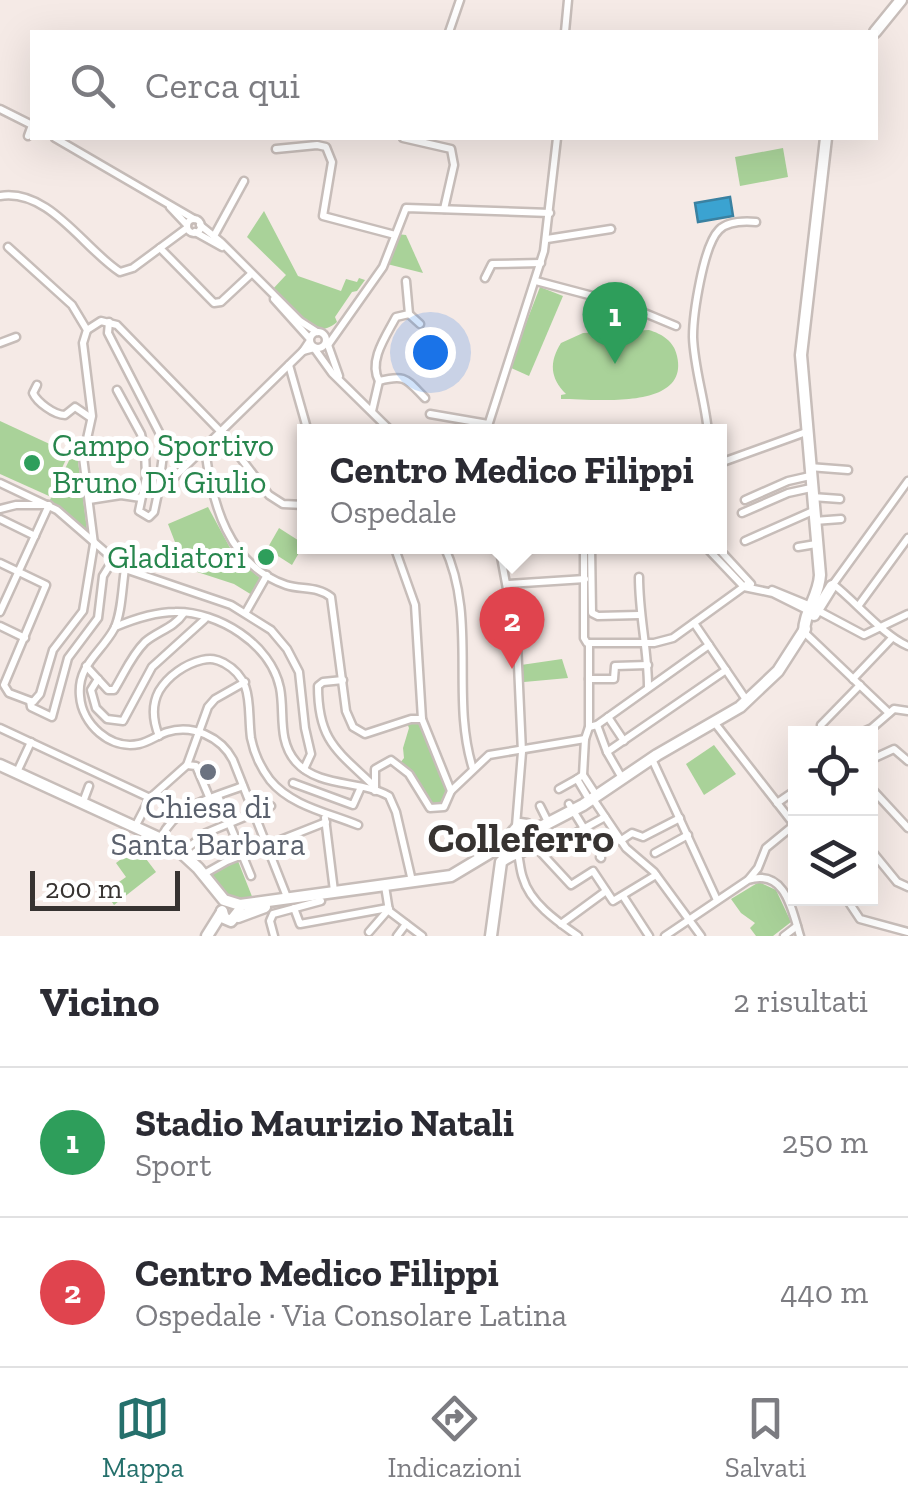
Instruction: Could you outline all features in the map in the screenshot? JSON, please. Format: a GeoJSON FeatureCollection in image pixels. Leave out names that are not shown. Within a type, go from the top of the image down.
{"type":"FeatureCollection","features":[{"type":"Feature","properties":{"kind":"main road"},"geometry":{"type":"LineString","coordinates":[[878,30],[900,0]]}},
{"type":"Feature","properties":{"kind":"main road"},"geometry":{"type":"LineString","coordinates":[[533,831],[571,807],[593,799],[747,702],[778,671],[804,632],[828,581],[819,557],[810,482],[802,349],[826,140]]}},
{"type":"Feature","properties":{"kind":"main road"},"geometry":{"type":"LineString","coordinates":[[0,766],[136,826],[183,852],[224,900],[239,909],[234,919]]}},
{"type":"Feature","properties":{"kind":"main road"},"geometry":{"type":"LineString","coordinates":[[208,935],[234,919],[286,903],[334,891],[451,876],[509,850],[537,848],[533,831],[524,824],[517,827],[509,850],[500,865],[491,936]]}},
{"type":"Feature","properties":{"kind":"main road"},"geometry":{"type":"LineString","coordinates":[[215,888],[224,918],[234,919]]}},
{"type":"Feature","properties":{"kind":"main road"},"geometry":{"type":"LineString","coordinates":[[208,935],[226,904],[286,903]]}},
{"type":"Feature","properties":{"kind":"street"},"geometry":{"type":"LineString","coordinates":[[450,30],[460,0]]}},
{"type":"Feature","properties":{"kind":"street"},"geometry":{"type":"LineString","coordinates":[[565,30],[568,0]]}},
{"type":"Feature","properties":{"kind":"street"},"geometry":{"type":"LineString","coordinates":[[0,108],[30,124]]}},
{"type":"Feature","properties":{"kind":"street"},"geometry":{"type":"LineString","coordinates":[[0,116],[18,117]]}},
{"type":"Feature","properties":{"kind":"street"},"geometry":{"type":"LineString","coordinates":[[28,136],[30,130]]}},
{"type":"Feature","properties":{"kind":"street"},"geometry":{"type":"LineString","coordinates":[[59,140],[169,206],[228,250]]}},
{"type":"Feature","properties":{"kind":"street"},"geometry":{"type":"LineString","coordinates":[[413,140],[451,148],[454,165],[444,209]]}},
{"type":"Feature","properties":{"kind":"street"},"geometry":{"type":"LineString","coordinates":[[488,424],[541,264],[558,140]]}},
{"type":"Feature","properties":{"kind":"street"},"geometry":{"type":"LineString","coordinates":[[63,153],[66,144]]}},
{"type":"Feature","properties":{"kind":"street"},"geometry":{"type":"LineString","coordinates":[[276,149],[317,144],[328,148],[332,162],[323,216],[395,235]]}},
{"type":"Feature","properties":{"kind":"street"},"geometry":{"type":"LineString","coordinates":[[88,169],[94,160]]}},
{"type":"Feature","properties":{"kind":"street"},"geometry":{"type":"LineString","coordinates":[[111,185],[118,174]]}},
{"type":"Feature","properties":{"kind":"street"},"geometry":{"type":"LineString","coordinates":[[214,236],[244,180]]}},
{"type":"Feature","properties":{"kind":"street"},"geometry":{"type":"LineString","coordinates":[[0,196],[14,194],[39,204],[120,272],[131,270],[193,226]]}},
{"type":"Feature","properties":{"kind":"street"},"geometry":{"type":"LineString","coordinates":[[326,344],[384,264],[406,208],[550,213]]}},
{"type":"Feature","properties":{"kind":"street"},"geometry":{"type":"LineString","coordinates":[[707,424],[693,335],[706,260],[719,230],[736,222],[756,222]]}},
{"type":"Feature","properties":{"kind":"street"},"geometry":{"type":"LineString","coordinates":[[193,226],[214,236],[302,323],[319,332],[340,380]]}},
{"type":"Feature","properties":{"kind":"street"},"geometry":{"type":"LineString","coordinates":[[547,239],[610,229]]}},
{"type":"Feature","properties":{"kind":"street"},"geometry":{"type":"LineString","coordinates":[[8,248],[70,302],[87,330]]}},
{"type":"Feature","properties":{"kind":"street"},"geometry":{"type":"LineString","coordinates":[[160,248],[214,304],[251,274]]}},
{"type":"Feature","properties":{"kind":"street"},"geometry":{"type":"LineString","coordinates":[[485,278],[492,264],[541,264]]}},
{"type":"Feature","properties":{"kind":"street"},"geometry":{"type":"LineString","coordinates":[[406,281],[409,314],[420,324]]}},
{"type":"Feature","properties":{"kind":"street"},"geometry":{"type":"LineString","coordinates":[[536,282],[623,304],[676,326]]}},
{"type":"Feature","properties":{"kind":"street"},"geometry":{"type":"LineString","coordinates":[[271,294],[340,380],[384,424]]}},
{"type":"Feature","properties":{"kind":"street"},"geometry":{"type":"LineString","coordinates":[[372,412],[379,382],[374,368],[396,316],[409,314]]}},
{"type":"Feature","properties":{"kind":"street"},"geometry":{"type":"LineString","coordinates":[[158,493],[319,332],[346,319]]}},
{"type":"Feature","properties":{"kind":"street"},"geometry":{"type":"LineString","coordinates":[[0,562],[44,582],[46,587],[4,686],[8,693],[30,702],[39,698],[54,648],[84,611],[94,544],[83,453],[92,419],[83,343],[87,330],[98,322],[117,325],[220,431],[268,495],[284,504],[297,504]]}},
{"type":"Feature","properties":{"kind":"street"},"geometry":{"type":"LineString","coordinates":[[110,322],[107,332],[160,432],[163,456],[158,493],[154,512],[146,517],[140,513],[146,477],[143,441],[118,390]]}},
{"type":"Feature","properties":{"kind":"street"},"geometry":{"type":"LineString","coordinates":[[0,343],[16,337]]}},
{"type":"Feature","properties":{"kind":"street"},"geometry":{"type":"LineString","coordinates":[[311,343],[326,344]]}},
{"type":"Feature","properties":{"kind":"street"},"geometry":{"type":"LineString","coordinates":[[289,365],[306,424]]}},
{"type":"Feature","properties":{"kind":"street"},"geometry":{"type":"LineString","coordinates":[[379,382],[403,377],[425,398]]}},
{"type":"Feature","properties":{"kind":"street"},"geometry":{"type":"LineString","coordinates":[[37,385],[34,398],[58,415],[74,407],[92,419]]}},
{"type":"Feature","properties":{"kind":"street"},"geometry":{"type":"LineString","coordinates":[[430,414],[471,424]]}},
{"type":"Feature","properties":{"kind":"street"},"geometry":{"type":"LineString","coordinates":[[727,460],[806,432]]}},
{"type":"Feature","properties":{"kind":"street"},"geometry":{"type":"LineString","coordinates":[[205,449],[212,492],[226,531],[246,559],[266,575],[290,586],[329,595],[334,607],[347,714],[360,732],[371,733],[413,718],[422,719]]}},
{"type":"Feature","properties":{"kind":"street"},"geometry":{"type":"LineString","coordinates":[[742,514],[810,482],[848,470]]}},
{"type":"Feature","properties":{"kind":"street"},"geometry":{"type":"LineString","coordinates":[[745,500],[790,480],[810,482],[840,499]]}},
{"type":"Feature","properties":{"kind":"street"},"geometry":{"type":"LineString","coordinates":[[908,481],[845,569],[828,581],[859,604],[892,638],[908,646]]}},
{"type":"Feature","properties":{"kind":"street"},"geometry":{"type":"LineString","coordinates":[[0,483],[49,505],[125,568],[246,612],[277,636],[299,672],[304,728],[311,752],[304,769]]}},
{"type":"Feature","properties":{"kind":"street"},"geometry":{"type":"LineString","coordinates":[[88,500],[121,495],[141,498]]}},
{"type":"Feature","properties":{"kind":"street"},"geometry":{"type":"LineString","coordinates":[[0,509],[19,504],[49,505]]}},
{"type":"Feature","properties":{"kind":"street"},"geometry":{"type":"LineString","coordinates":[[0,612],[49,505]]}},
{"type":"Feature","properties":{"kind":"street"},"geometry":{"type":"LineString","coordinates":[[745,540],[814,516],[841,519]]}},
{"type":"Feature","properties":{"kind":"street"},"geometry":{"type":"LineString","coordinates":[[0,519],[34,536]]}},
{"type":"Feature","properties":{"kind":"street"},"geometry":{"type":"LineString","coordinates":[[859,604],[908,538]]}},
{"type":"Feature","properties":{"kind":"street"},"geometry":{"type":"LineString","coordinates":[[798,547],[817,544]]}},
{"type":"Feature","properties":{"kind":"street"},"geometry":{"type":"LineString","coordinates":[[397,554],[415,605],[422,719],[451,792]]}},
{"type":"Feature","properties":{"kind":"street"},"geometry":{"type":"LineString","coordinates":[[446,554],[463,618],[466,736],[473,769]]}},
{"type":"Feature","properties":{"kind":"street"},"geometry":{"type":"LineString","coordinates":[[501,554],[516,639],[522,752],[517,827]]}},
{"type":"Feature","properties":{"kind":"street"},"geometry":{"type":"LineString","coordinates":[[588,554],[587,642],[593,726],[623,778]]}},
{"type":"Feature","properties":{"kind":"street"},"geometry":{"type":"LineString","coordinates":[[713,554],[746,585],[781,592],[862,634],[908,614]]}},
{"type":"Feature","properties":{"kind":"street"},"geometry":{"type":"LineString","coordinates":[[722,554],[746,585]]}},
{"type":"Feature","properties":{"kind":"street"},"geometry":{"type":"LineString","coordinates":[[30,702],[30,707],[52,717],[68,658],[98,618],[103,576],[114,560]]}},
{"type":"Feature","properties":{"kind":"street"},"geometry":{"type":"LineString","coordinates":[[125,568],[115,627],[86,666],[80,698],[85,714],[98,732],[131,745],[180,730],[198,732],[214,739],[228,752],[286,903],[297,921],[302,924],[389,908]]}},
{"type":"Feature","properties":{"kind":"street"},"geometry":{"type":"LineString","coordinates":[[246,612],[266,575]]}},
{"type":"Feature","properties":{"kind":"street"},"geometry":{"type":"LineString","coordinates":[[639,577],[639,615],[648,650],[648,688]]}},
{"type":"Feature","properties":{"kind":"street"},"geometry":{"type":"LineString","coordinates":[[507,584],[587,579]]}},
{"type":"Feature","properties":{"kind":"street"},"geometry":{"type":"LineString","coordinates":[[587,579],[591,610],[598,616],[639,615]]}},
{"type":"Feature","properties":{"kind":"street"},"geometry":{"type":"LineString","coordinates":[[587,642],[673,638],[746,585]]}},
{"type":"Feature","properties":{"kind":"street"},"geometry":{"type":"LineString","coordinates":[[115,627],[157,614],[184,612],[245,637],[267,657],[280,690],[286,743],[292,757],[304,769],[328,780],[386,794],[394,804],[412,881]]}},
{"type":"Feature","properties":{"kind":"street"},"geometry":{"type":"LineString","coordinates":[[86,666],[109,690],[115,690],[141,647],[174,625],[184,612]]}},
{"type":"Feature","properties":{"kind":"street"},"geometry":{"type":"LineString","coordinates":[[98,679],[91,690],[96,708],[106,719],[118,723],[125,720],[152,667],[205,618]]}},
{"type":"Feature","properties":{"kind":"street"},"geometry":{"type":"LineString","coordinates":[[694,623],[747,702]]}},
{"type":"Feature","properties":{"kind":"street"},"geometry":{"type":"LineString","coordinates":[[0,626],[25,638]]}},
{"type":"Feature","properties":{"kind":"street"},"geometry":{"type":"LineString","coordinates":[[804,632],[889,713]]}},
{"type":"Feature","properties":{"kind":"street"},"geometry":{"type":"LineString","coordinates":[[820,725],[892,638]]}},
{"type":"Feature","properties":{"kind":"street"},"geometry":{"type":"LineString","coordinates":[[701,936],[656,875],[620,840],[580,777],[584,740],[593,726],[709,645]]}},
{"type":"Feature","properties":{"kind":"street"},"geometry":{"type":"LineString","coordinates":[[159,736],[154,719],[156,699],[165,683],[181,669],[212,659],[233,668],[245,682],[252,739],[264,770],[290,797],[358,825]]}},
{"type":"Feature","properties":{"kind":"street"},"geometry":{"type":"LineString","coordinates":[[589,679],[614,679],[615,666],[648,665]]}},
{"type":"Feature","properties":{"kind":"street"},"geometry":{"type":"LineString","coordinates":[[607,752],[726,670]]}},
{"type":"Feature","properties":{"kind":"street"},"geometry":{"type":"LineString","coordinates":[[343,680],[318,686],[324,731],[330,744],[375,789]]}},
{"type":"Feature","properties":{"kind":"street"},"geometry":{"type":"LineString","coordinates":[[136,826],[150,798],[187,765],[215,699],[245,682]]}},
{"type":"Feature","properties":{"kind":"street"},"geometry":{"type":"LineString","coordinates":[[874,726],[896,708],[908,710]]}},
{"type":"Feature","properties":{"kind":"street"},"geometry":{"type":"LineString","coordinates":[[608,718],[624,741]]}},
{"type":"Feature","properties":{"kind":"street"},"geometry":{"type":"LineString","coordinates":[[714,722],[788,817]]}},
{"type":"Feature","properties":{"kind":"street"},"geometry":{"type":"LineString","coordinates":[[0,728],[150,798]]}},
{"type":"Feature","properties":{"kind":"street"},"geometry":{"type":"LineString","coordinates":[[375,789],[375,769],[391,760],[408,774],[430,808],[444,807],[451,792],[492,754],[584,740]]}},
{"type":"Feature","properties":{"kind":"street"},"geometry":{"type":"LineString","coordinates":[[17,773],[31,742]]}},
{"type":"Feature","properties":{"kind":"street"},"geometry":{"type":"LineString","coordinates":[[878,756],[894,749],[908,760]]}},
{"type":"Feature","properties":{"kind":"street"},"geometry":{"type":"LineString","coordinates":[[652,759],[717,900]]}},
{"type":"Feature","properties":{"kind":"street"},"geometry":{"type":"LineString","coordinates":[[187,765],[196,766],[230,823],[252,876]]}},
{"type":"Feature","properties":{"kind":"street"},"geometry":{"type":"LineString","coordinates":[[560,790],[580,777]]}},
{"type":"Feature","properties":{"kind":"street"},"geometry":{"type":"LineString","coordinates":[[293,783],[353,804],[360,787]]}},
{"type":"Feature","properties":{"kind":"street"},"geometry":{"type":"LineString","coordinates":[[83,802],[90,786]]}},
{"type":"Feature","properties":{"kind":"street"},"geometry":{"type":"LineString","coordinates":[[161,838],[178,814],[242,786]]}},
{"type":"Feature","properties":{"kind":"street"},"geometry":{"type":"LineString","coordinates":[[778,804],[788,796]]}},
{"type":"Feature","properties":{"kind":"street"},"geometry":{"type":"LineString","coordinates":[[878,801],[908,828]]}},
{"type":"Feature","properties":{"kind":"street"},"geometry":{"type":"LineString","coordinates":[[183,852],[203,835],[271,806]]}},
{"type":"Feature","properties":{"kind":"street"},"geometry":{"type":"LineString","coordinates":[[540,806],[548,822]]}},
{"type":"Feature","properties":{"kind":"street"},"geometry":{"type":"LineString","coordinates":[[571,807],[585,830]]}},
{"type":"Feature","properties":{"kind":"street"},"geometry":{"type":"LineString","coordinates":[[324,812],[334,891]]}},
{"type":"Feature","properties":{"kind":"street"},"geometry":{"type":"LineString","coordinates":[[605,817],[585,830],[537,848],[571,885],[593,871],[613,901],[656,875]]}},
{"type":"Feature","properties":{"kind":"street"},"geometry":{"type":"LineString","coordinates":[[620,840],[632,833],[643,837],[680,818]]}},
{"type":"Feature","properties":{"kind":"street"},"geometry":{"type":"LineString","coordinates":[[204,874],[243,854],[326,822]]}},
{"type":"Feature","properties":{"kind":"street"},"geometry":{"type":"LineString","coordinates":[[664,826],[674,843]]}},
{"type":"Feature","properties":{"kind":"street"},"geometry":{"type":"LineString","coordinates":[[665,936],[748,880],[766,848],[788,831]]}},
{"type":"Feature","properties":{"kind":"street"},"geometry":{"type":"LineString","coordinates":[[656,853],[688,834]]}},
{"type":"Feature","properties":{"kind":"street"},"geometry":{"type":"LineString","coordinates":[[509,850],[528,889],[578,936]]}},
{"type":"Feature","properties":{"kind":"street"},"geometry":{"type":"LineString","coordinates":[[878,859],[898,884],[908,887]]}},
{"type":"Feature","properties":{"kind":"street"},"geometry":{"type":"LineString","coordinates":[[748,880],[764,878],[781,887],[790,901],[800,936]]}},
{"type":"Feature","properties":{"kind":"street"},"geometry":{"type":"LineString","coordinates":[[385,884],[389,908],[422,936]]}},
{"type":"Feature","properties":{"kind":"street"},"geometry":{"type":"LineString","coordinates":[[561,924],[606,890]]}},
{"type":"Feature","properties":{"kind":"street"},"geometry":{"type":"LineString","coordinates":[[623,896],[648,936]]}},
{"type":"Feature","properties":{"kind":"street"},"geometry":{"type":"LineString","coordinates":[[274,936],[270,919],[286,903],[321,902]]}},
{"type":"Feature","properties":{"kind":"street"},"geometry":{"type":"LineString","coordinates":[[851,906],[860,919],[908,932]]}},
{"type":"Feature","properties":{"kind":"street"},"geometry":{"type":"LineString","coordinates":[[369,932],[389,908]]}},
{"type":"Feature","properties":{"kind":"street"},"geometry":{"type":"LineString","coordinates":[[396,936],[406,924]]}},
{"type":"Feature","properties":{"kind":"street"},"geometry":{"type":"LineString","coordinates":[[784,936],[797,926]]}},
{"type":"Feature","properties":{"kind":"green space"},"geometry":{"type":"Polygon","coordinates":[[[783,148],[788,177],[740,186],[735,157],[783,148]]]}},
{"type":"Feature","properties":{"kind":"green space"},"geometry":{"type":"Polygon","coordinates":[[[264,211],[298,276],[341,291],[346,279],[365,280],[352,292],[335,317],[337,322],[331,326],[312,329],[271,291],[286,275],[247,237],[264,211]]]}},
{"type":"Feature","properties":{"kind":"green space"},"geometry":{"type":"Polygon","coordinates":[[[397,234],[406,235],[423,273],[387,264],[397,234]]]}},
{"type":"Feature","properties":{"kind":"green space"},"geometry":{"type":"Polygon","coordinates":[[[540,287],[563,296],[529,376],[509,367],[540,287]]]}},
{"type":"Feature","properties":{"kind":"green space"},"geometry":{"type":"Polygon","coordinates":[[[649,330],[667,339],[677,356],[677,374],[669,386],[636,398],[561,399],[566,394],[553,370],[561,343],[583,333],[649,330]]]}},
{"type":"Feature","properties":{"kind":"green space","name":"Campo Sportivo Bruno Di Giulio"},"geometry":{"type":"Polygon","coordinates":[[[0,421],[69,453],[49,496],[0,474],[0,421]]]}},
{"type":"Feature","properties":{"kind":"green space"},"geometry":{"type":"Polygon","coordinates":[[[76,446],[87,529],[84,531],[49,502],[76,446]]]}},
{"type":"Feature","properties":{"kind":"green space"},"geometry":{"type":"Polygon","coordinates":[[[208,507],[235,557],[261,579],[252,595],[234,584],[185,568],[168,524],[208,507]]]}},
{"type":"Feature","properties":{"kind":"green space"},"geometry":{"type":"Polygon","coordinates":[[[279,528],[297,540],[298,554],[292,565],[267,549],[279,528]]]}},
{"type":"Feature","properties":{"kind":"green space"},"geometry":{"type":"Polygon","coordinates":[[[562,659],[568,678],[524,682],[521,665],[562,659]]]}},
{"type":"Feature","properties":{"kind":"green space"},"geometry":{"type":"Polygon","coordinates":[[[410,721],[420,721],[448,791],[443,803],[432,806],[400,763],[410,721]]]}},
{"type":"Feature","properties":{"kind":"green space"},"geometry":{"type":"Polygon","coordinates":[[[714,745],[736,774],[704,795],[686,764],[714,745]]]}},
{"type":"Feature","properties":{"kind":"green space"},"geometry":{"type":"Polygon","coordinates":[[[137,847],[156,872],[114,905],[105,892],[126,877],[116,863],[137,847]]]}},
{"type":"Feature","properties":{"kind":"green space"},"geometry":{"type":"Polygon","coordinates":[[[238,861],[253,899],[233,900],[209,876],[238,861]]]}},
{"type":"Feature","properties":{"kind":"green space"},"geometry":{"type":"Polygon","coordinates":[[[759,882],[776,890],[791,922],[773,936],[756,936],[750,928],[755,923],[731,899],[759,882]]]}},
{"type":"Feature","properties":{"kind":"water"},"geometry":{"type":"Polygon","coordinates":[[[730,197],[733,216],[698,222],[695,203],[730,197]]]}},
{"type":"Feature","properties":{"kind":"tunnel"},"geometry":{"type":"LineString","coordinates":[[585,831],[600,857]]}},
{"type":"Feature","properties":{"kind":"place","name":"Stadio Maurizio Natali"},"geometry":{"type":"Point","coordinates":[615,364]}},
{"type":"Feature","properties":{"kind":"place","name":"Campo Sportivo Bruno Di Giulio"},"geometry":{"type":"Point","coordinates":[32,463]}},
{"type":"Feature","properties":{"kind":"place","name":"Gladiatori"},"geometry":{"type":"Point","coordinates":[266,557]}},
{"type":"Feature","properties":{"kind":"place","name":"Centro Medico Filippi"},"geometry":{"type":"Point","coordinates":[512,669]}},
{"type":"Feature","properties":{"kind":"place","name":"Chiesa di Santa Barbara"},"geometry":{"type":"Point","coordinates":[208,772]}},
{"type":"Feature","properties":{"kind":"district","name":"Colleferro"},"geometry":{"type":"Point","coordinates":[521,837]}}]}
